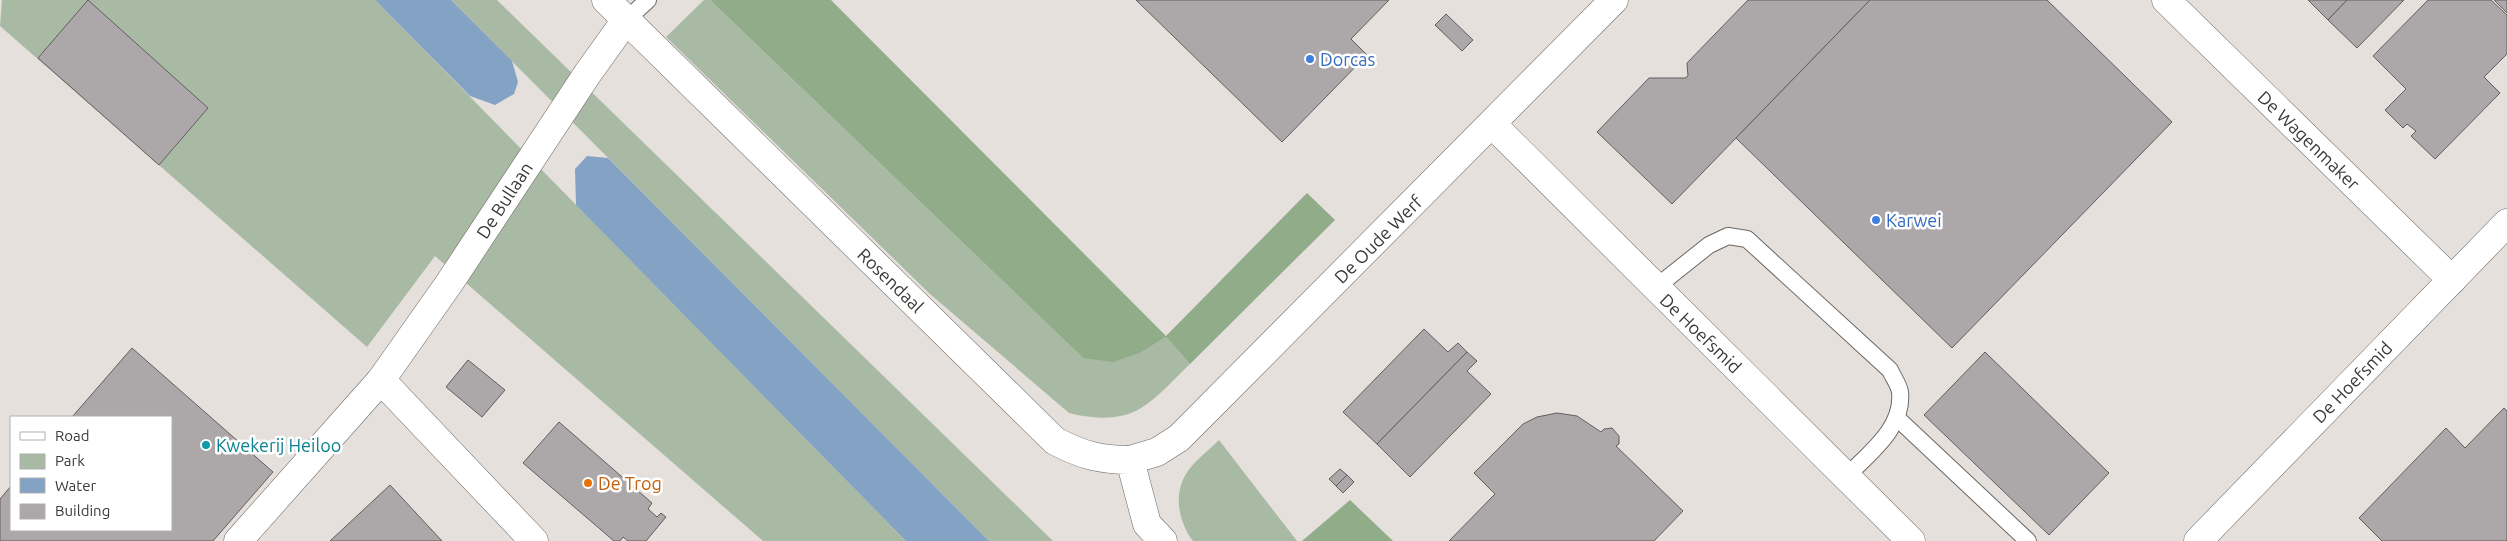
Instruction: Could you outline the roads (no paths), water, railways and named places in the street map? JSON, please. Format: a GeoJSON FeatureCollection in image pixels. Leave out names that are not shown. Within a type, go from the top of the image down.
{"type":"FeatureCollection","features":[{"type":"Feature","properties":{"kind":"street","name":"Rosendaal"},"geometry":{"type":"LineString","coordinates":[[606,0],[1055,440],[1079,453],[1106,460],[1130,460]]}},
{"type":"Feature","properties":{"kind":"street","name":"De Oude Werf"},"geometry":{"type":"LineString","coordinates":[[1130,460],[1157,452],[1179,438],[1614,0]]}},
{"type":"Feature","properties":{"kind":"street","name":"De Wagenmaker"},"geometry":{"type":"LineString","coordinates":[[2166,0],[2452,280]]}},
{"type":"Feature","properties":{"kind":"street","name":"De Bullaan"},"geometry":{"type":"LineString","coordinates":[[238,541],[381,380],[450,282],[588,73],[626,20]]}},
{"type":"Feature","properties":{"kind":"street","name":"De Hoefsmid"},"geometry":{"type":"LineString","coordinates":[[1492,124],[1911,541]]}},
{"type":"Feature","properties":{"kind":"street","name":"De Hoefsmid"},"geometry":{"type":"LineString","coordinates":[[2198,541],[2507,222]]}},
{"type":"Feature","properties":{"kind":"street"},"geometry":{"type":"LineString","coordinates":[[381,380],[534,541]]}},
{"type":"Feature","properties":{"kind":"street"},"geometry":{"type":"LineString","coordinates":[[1130,460],[1148,524],[1163,541]]}},
{"type":"Feature","properties":{"kind":"lane"},"geometry":{"type":"LineString","coordinates":[[626,20],[648,0]]}},
{"type":"Feature","properties":{"kind":"lane"},"geometry":{"type":"LineString","coordinates":[[1655,288],[1709,244],[1728,236],[1747,239],[1890,370],[1900,391],[1898,418],[1878,444],[1847,476]]}},
{"type":"Feature","properties":{"kind":"lane"},"geometry":{"type":"LineString","coordinates":[[1898,418],[2028,541]]}},
{"type":"Feature","properties":{"kind":"water"},"geometry":{"type":"Polygon","coordinates":[[[375,0],[451,0],[512,61],[518,82],[514,94],[495,105],[470,96],[375,0]]]}},
{"type":"Feature","properties":{"kind":"water"},"geometry":{"type":"Polygon","coordinates":[[[587,156],[608,158],[989,541],[906,541],[576,205],[575,169],[587,156]]]}},
{"type":"Feature","properties":{"kind":"place","name":"Dorcas"},"geometry":{"type":"Point","coordinates":[1310,59]}},
{"type":"Feature","properties":{"kind":"place","name":"Karwei"},"geometry":{"type":"Point","coordinates":[1876,220]}},
{"type":"Feature","properties":{"kind":"place","name":"Kwekerij Heiloo"},"geometry":{"type":"Point","coordinates":[206,445]}},
{"type":"Feature","properties":{"kind":"place","name":"De Trog"},"geometry":{"type":"Point","coordinates":[588,483]}}]}
